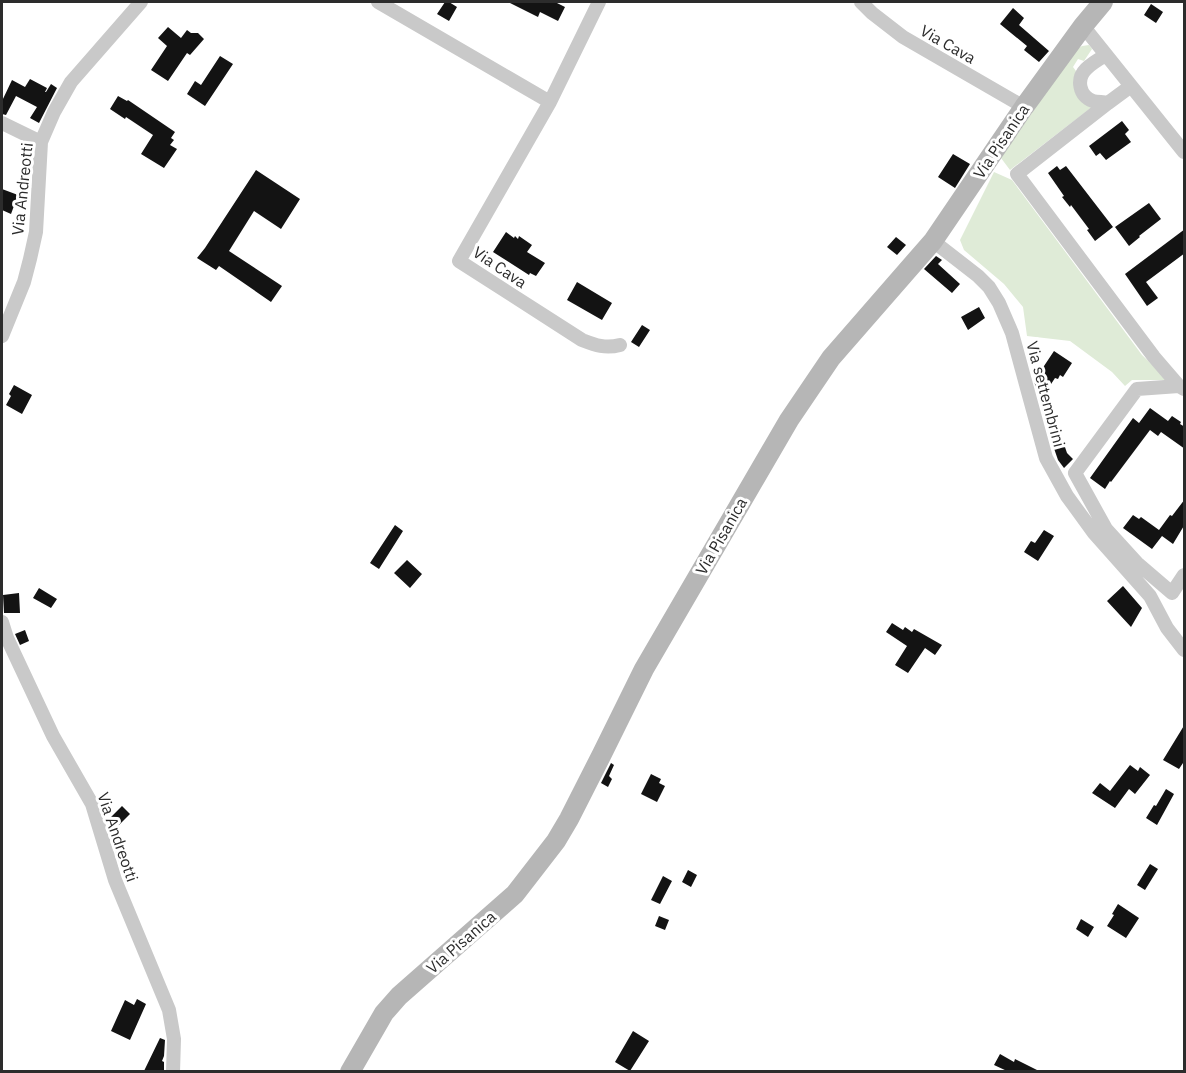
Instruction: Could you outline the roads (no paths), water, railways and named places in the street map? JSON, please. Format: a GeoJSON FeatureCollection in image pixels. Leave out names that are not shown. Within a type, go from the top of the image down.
{"type":"FeatureCollection","features":[{"type":"Feature","properties":{"kind":"street","name":"Via Andreotti"},"geometry":{"type":"LineString","coordinates":[[2,336],[24,282],[36,232],[41,142],[71,82],[141,2]]}},
{"type":"Feature","properties":{"kind":"street"},"geometry":{"type":"LineString","coordinates":[[378,2],[550,102]]}},
{"type":"Feature","properties":{"kind":"street","name":"Via Cava"},"geometry":{"type":"LineString","coordinates":[[599,2],[550,102],[459,261],[582,340],[610,348],[620,345]]}},
{"type":"Feature","properties":{"kind":"street","name":"Via Cava"},"geometry":{"type":"LineString","coordinates":[[861,2],[903,37],[1024,106]]}},
{"type":"Feature","properties":{"kind":"street","name":"Via Pisanica"},"geometry":{"type":"LineString","coordinates":[[350,1071],[384,1013],[399,996],[514,894],[556,841],[644,669],[789,420],[831,358],[933,241],[1024,106],[1103,2]]}},
{"type":"Feature","properties":{"kind":"street"},"geometry":{"type":"LineString","coordinates":[[1083,26],[1185,152]]}},
{"type":"Feature","properties":{"kind":"street"},"geometry":{"type":"LineString","coordinates":[[1106,54],[1084,70],[1079,84],[1087,97],[1108,103]]}},
{"type":"Feature","properties":{"kind":"street"},"geometry":{"type":"LineString","coordinates":[[1131,86],[1017,174],[1154,357],[1182,388]]}},
{"type":"Feature","properties":{"kind":"street"},"geometry":{"type":"LineString","coordinates":[[2,123],[41,142]]}},
{"type":"Feature","properties":{"kind":"street","name":"Via settembrini"},"geometry":{"type":"LineString","coordinates":[[933,241],[978,276],[989,287],[999,303],[1012,333],[1046,458],[1067,496],[1094,533],[1150,596],[1167,628],[1185,650]]}},
{"type":"Feature","properties":{"kind":"street"},"geometry":{"type":"LineString","coordinates":[[1182,388],[1137,389],[1075,473],[1106,529],[1137,563],[1173,593],[1185,575]]}},
{"type":"Feature","properties":{"kind":"street","name":"Via Andreotti"},"geometry":{"type":"LineString","coordinates":[[2,622],[7,638],[53,736],[92,804],[115,880],[169,1010],[174,1039],[173,1071]]}}]}
